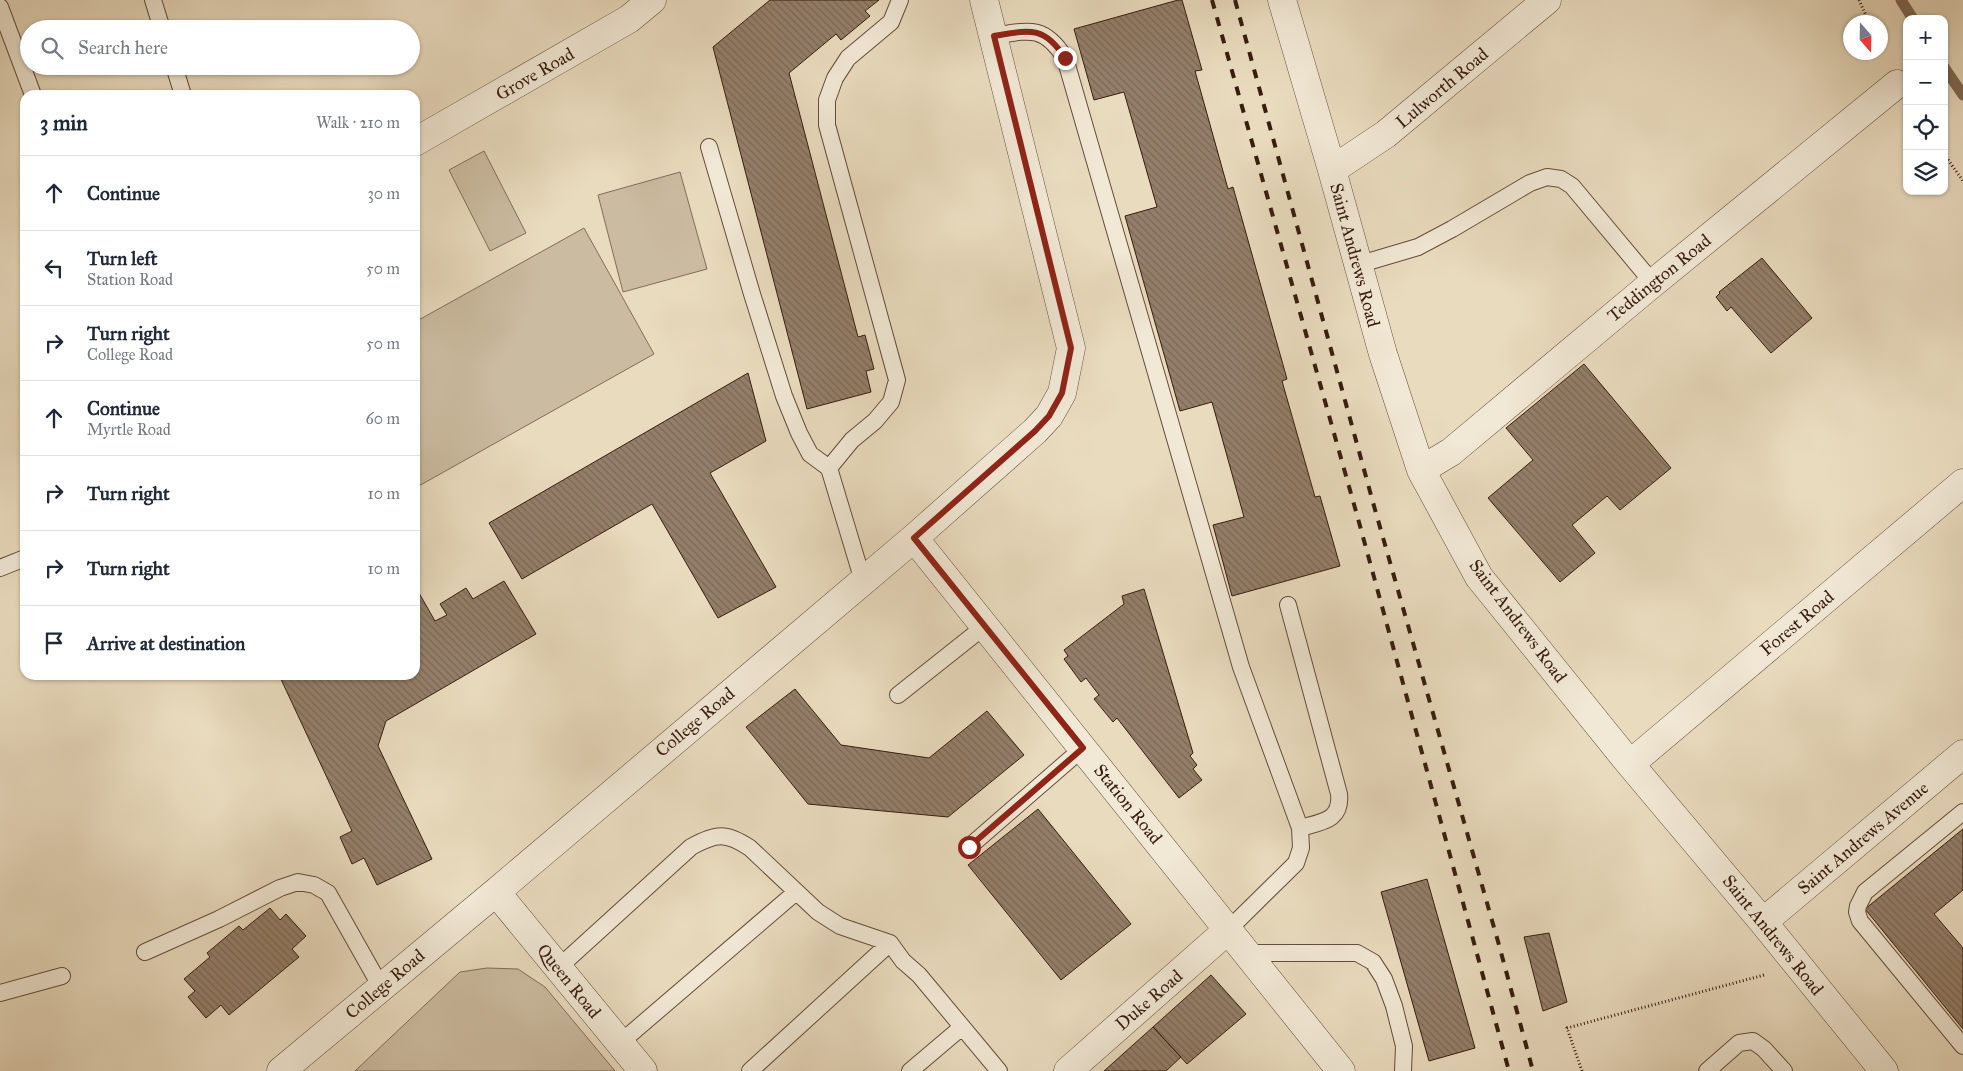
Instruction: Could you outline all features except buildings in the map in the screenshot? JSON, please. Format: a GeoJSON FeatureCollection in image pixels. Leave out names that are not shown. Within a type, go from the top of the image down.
{"type":"FeatureCollection","features":[{"type":"Feature","properties":{"kind":"street","name":"Grove Road"},"geometry":{"type":"LineString","coordinates":[[420,139],[623,10],[652,0]]}},
{"type":"Feature","properties":{"kind":"street"},"geometry":{"type":"LineString","coordinates":[[984,0],[994,36]]}},
{"type":"Feature","properties":{"kind":"street","name":"Saint Andrews Road"},"geometry":{"type":"LineString","coordinates":[[1282,0],[1383,354],[1421,470],[1479,577],[1630,764],[1763,922],[1884,1071]]}},
{"type":"Feature","properties":{"kind":"street","name":"Lulworth Road"},"geometry":{"type":"LineString","coordinates":[[1332,170],[1386,134],[1547,0]]}},
{"type":"Feature","properties":{"kind":"street","name":"College Road"},"geometry":{"type":"LineString","coordinates":[[281,1071],[496,892],[914,538],[1035,431],[1049,416],[1062,393],[1071,348],[994,36]]}},
{"type":"Feature","properties":{"kind":"street","name":"Teddington Road"},"geometry":{"type":"LineString","coordinates":[[1421,470],[1451,452],[1897,84]]}},
{"type":"Feature","properties":{"kind":"street","name":"Forest Road"},"geometry":{"type":"LineString","coordinates":[[1630,764],[1963,483]]}},
{"type":"Feature","properties":{"kind":"street","name":"Station Road"},"geometry":{"type":"LineString","coordinates":[[914,538],[1341,1071]]}},
{"type":"Feature","properties":{"kind":"street","name":"Saint Andrews Avenue"},"geometry":{"type":"LineString","coordinates":[[1763,922],[1963,754]]}},
{"type":"Feature","properties":{"kind":"street","name":"Queen Road"},"geometry":{"type":"LineString","coordinates":[[496,892],[643,1071]]}},
{"type":"Feature","properties":{"kind":"street","name":"Duke Road"},"geometry":{"type":"LineString","coordinates":[[1068,1071],[1229,929]]}},
{"type":"Feature","properties":{"kind":"lane"},"geometry":{"type":"LineString","coordinates":[[153,0],[159,20]]}},
{"type":"Feature","properties":{"kind":"lane"},"geometry":{"type":"LineString","coordinates":[[829,468],[852,440],[875,421],[891,402],[897,380],[827,125],[827,100],[835,78],[848,58],[891,22],[900,0]]}},
{"type":"Feature","properties":{"kind":"lane"},"geometry":{"type":"LineString","coordinates":[[0,7],[20,60]]}},
{"type":"Feature","properties":{"kind":"lane"},"geometry":{"type":"LineString","coordinates":[[994,36],[1030,32],[1043,34],[1056,43],[1065,58],[1241,667],[1300,828],[1301,848],[1296,863],[1229,929]]}},
{"type":"Feature","properties":{"kind":"lane"},"geometry":{"type":"LineString","coordinates":[[26,75],[31,90]]}},
{"type":"Feature","properties":{"kind":"lane"},"geometry":{"type":"LineString","coordinates":[[176,75],[181,90]]}},
{"type":"Feature","properties":{"kind":"lane"},"geometry":{"type":"LineString","coordinates":[[709,147],[784,396],[810,454],[829,468],[863,581]]}},
{"type":"Feature","properties":{"kind":"lane"},"geometry":{"type":"LineString","coordinates":[[1357,265],[1418,247],[1452,229],[1513,191],[1530,182],[1548,177],[1561,179],[1572,186],[1653,284]]}},
{"type":"Feature","properties":{"kind":"lane"},"geometry":{"type":"LineString","coordinates":[[0,568],[20,560]]}},
{"type":"Feature","properties":{"kind":"lane"},"geometry":{"type":"LineString","coordinates":[[1288,605],[1340,794],[1341,805],[1337,813],[1330,819],[1300,828]]}},
{"type":"Feature","properties":{"kind":"lane"},"geometry":{"type":"LineString","coordinates":[[898,695],[985,626]]}},
{"type":"Feature","properties":{"kind":"lane"},"geometry":{"type":"LineString","coordinates":[[969,847],[1083,748]]}},
{"type":"Feature","properties":{"kind":"lane"},"geometry":{"type":"LineString","coordinates":[[1963,812],[1866,892],[1858,906],[1857,912],[1860,921],[1963,1046]]}},
{"type":"Feature","properties":{"kind":"lane"},"geometry":{"type":"LineString","coordinates":[[558,968],[691,847],[708,837],[724,836],[739,841],[750,848],[818,912],[840,926],[890,943],[903,961],[918,975],[999,1071]]}},
{"type":"Feature","properties":{"kind":"lane"},"geometry":{"type":"LineString","coordinates":[[145,952],[219,919],[280,888],[298,882],[314,885],[328,893],[381,987]]}},
{"type":"Feature","properties":{"kind":"lane"},"geometry":{"type":"LineString","coordinates":[[620,1043],[796,892]]}},
{"type":"Feature","properties":{"kind":"lane"},"geometry":{"type":"LineString","coordinates":[[750,1071],[890,943]]}},
{"type":"Feature","properties":{"kind":"lane"},"geometry":{"type":"LineString","coordinates":[[1245,953],[1357,953],[1373,962],[1384,979],[1394,1006],[1404,1046],[1403,1071]]}},
{"type":"Feature","properties":{"kind":"lane"},"geometry":{"type":"LineString","coordinates":[[0,993],[62,976]]}},
{"type":"Feature","properties":{"kind":"lane"},"geometry":{"type":"LineString","coordinates":[[910,1071],[962,1027]]}},
{"type":"Feature","properties":{"kind":"lane"},"geometry":{"type":"LineString","coordinates":[[1707,1071],[1740,1042],[1753,1041],[1764,1049],[1784,1071]]}},
{"type":"Feature","properties":{"kind":"path"},"geometry":{"type":"LineString","coordinates":[[1859,0],[1866,15]]}},
{"type":"Feature","properties":{"kind":"path"},"geometry":{"type":"LineString","coordinates":[[1948,160],[1963,181]]}},
{"type":"Feature","properties":{"kind":"path"},"geometry":{"type":"LineString","coordinates":[[1582,1071],[1567,1028],[1798,966]]}},
{"type":"Feature","properties":{"kind":"shaded area"},"geometry":{"type":"Polygon","coordinates":[[[484,151],[526,233],[490,251],[449,170],[484,151]]]}},
{"type":"Feature","properties":{"kind":"shaded area"},"geometry":{"type":"Polygon","coordinates":[[[680,172],[707,269],[623,292],[598,195],[680,172]]]}},
{"type":"Feature","properties":{"kind":"shaded area"},"geometry":{"type":"Polygon","coordinates":[[[584,228],[654,354],[420,485],[420,319],[584,228]]]}},
{"type":"Feature","properties":{"kind":"shaded area"},"geometry":{"type":"Polygon","coordinates":[[[487,968],[518,969],[545,987],[615,1071],[355,1071],[460,972],[487,968]]]}},
{"type":"Feature","properties":{"kind":"waterway"},"geometry":{"type":"LineString","coordinates":[[1901,0],[1910,15]]}},
{"type":"Feature","properties":{"kind":"waterway"},"geometry":{"type":"LineString","coordinates":[[1948,73],[1963,95]]}},
{"type":"Feature","properties":{"kind":"railway"},"geometry":{"type":"LineString","coordinates":[[1212,0],[1357,515],[1509,1071]]}},
{"type":"Feature","properties":{"kind":"railway"},"geometry":{"type":"LineString","coordinates":[[1235,0],[1374,506],[1533,1071]]}},
{"type":"Feature","properties":{"kind":"route"},"geometry":{"type":"LineString","coordinates":[[969,847],[1083,748],[914,538],[1035,431],[1049,416],[1062,393],[1071,348],[994,36],[1030,32],[1043,34],[1056,43],[1065,58]]}}]}
